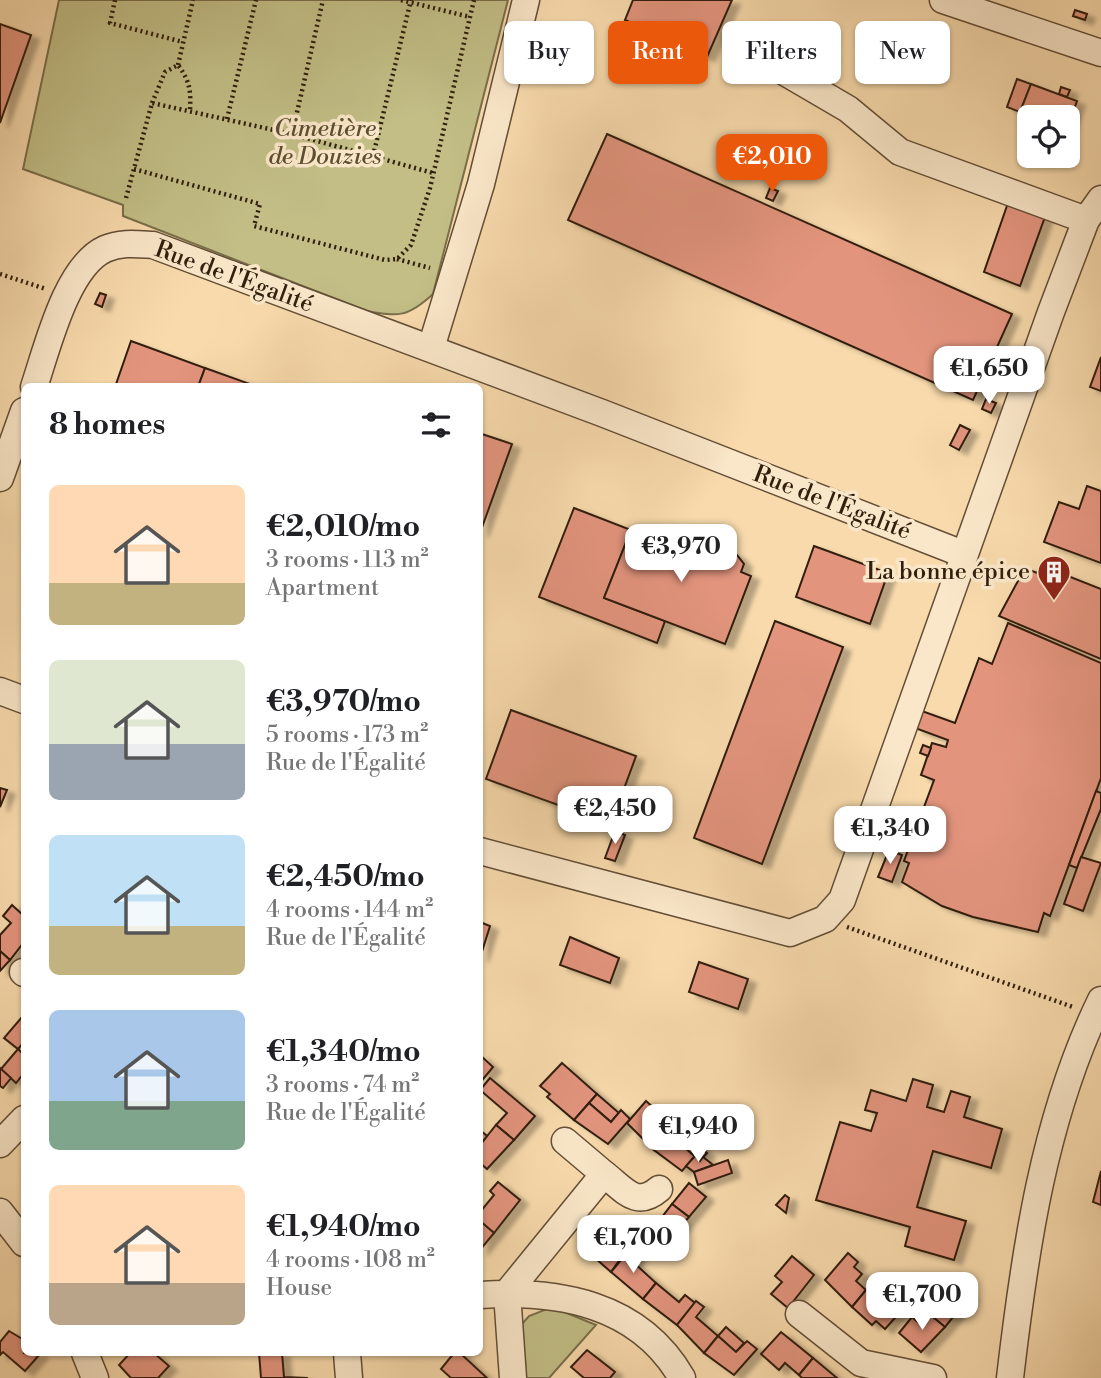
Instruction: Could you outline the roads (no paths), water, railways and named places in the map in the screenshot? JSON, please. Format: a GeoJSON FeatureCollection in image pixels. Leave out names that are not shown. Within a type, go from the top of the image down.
{"type":"FeatureCollection","features":[{"type":"Feature","properties":{"kind":"street"},"geometry":{"type":"LineString","coordinates":[[431,348],[481,184],[526,0]]}},
{"type":"Feature","properties":{"kind":"street"},"geometry":{"type":"LineString","coordinates":[[943,0],[1101,53]]}},
{"type":"Feature","properties":{"kind":"street"},"geometry":{"type":"LineString","coordinates":[[805,84],[848,109],[900,152],[1086,220]]}},
{"type":"Feature","properties":{"kind":"street"},"geometry":{"type":"LineString","coordinates":[[483,852],[790,933],[825,919],[842,900],[1051,312],[1086,220],[1101,199]]}},
{"type":"Feature","properties":{"kind":"street","name":"Rue de l'Égalité"},"geometry":{"type":"LineString","coordinates":[[35,383],[67,295],[82,269],[103,250],[126,243],[153,245],[431,348],[963,554]]}},
{"type":"Feature","properties":{"kind":"street"},"geometry":{"type":"LineString","coordinates":[[0,478],[21,419]]}},
{"type":"Feature","properties":{"kind":"street"},"geometry":{"type":"LineString","coordinates":[[0,691],[21,699]]}},
{"type":"Feature","properties":{"kind":"street"},"geometry":{"type":"LineString","coordinates":[[1010,1378],[1023,1267],[1042,1172],[1073,1066],[1097,1007]]}},
{"type":"Feature","properties":{"kind":"street"},"geometry":{"type":"LineString","coordinates":[[0,1144],[21,1122]]}},
{"type":"Feature","properties":{"kind":"street"},"geometry":{"type":"LineString","coordinates":[[565,1141],[640,1200],[648,1199],[659,1189]]}},
{"type":"Feature","properties":{"kind":"street"},"geometry":{"type":"LineString","coordinates":[[513,1378],[507,1293],[604,1174]]}},
{"type":"Feature","properties":{"kind":"street"},"geometry":{"type":"LineString","coordinates":[[0,1212],[21,1239]]}},
{"type":"Feature","properties":{"kind":"street"},"geometry":{"type":"LineString","coordinates":[[483,1295],[507,1293],[561,1296],[599,1307],[621,1317],[664,1353],[682,1378]]}},
{"type":"Feature","properties":{"kind":"street"},"geometry":{"type":"LineString","coordinates":[[799,1314],[862,1363],[933,1378]]}},
{"type":"Feature","properties":{"kind":"street"},"geometry":{"type":"LineString","coordinates":[[86,1356],[95,1378]]}},
{"type":"Feature","properties":{"kind":"street"},"geometry":{"type":"LineString","coordinates":[[347,1356],[349,1378]]}},
{"type":"Feature","properties":{"kind":"place","name":"La bonne épice"},"geometry":{"type":"Point","coordinates":[1054,602]}},
{"type":"Feature","properties":{"kind":"park label","name":"Cimetière de Douzies"},"geometry":{"type":"Point","coordinates":[325,143]}}]}
